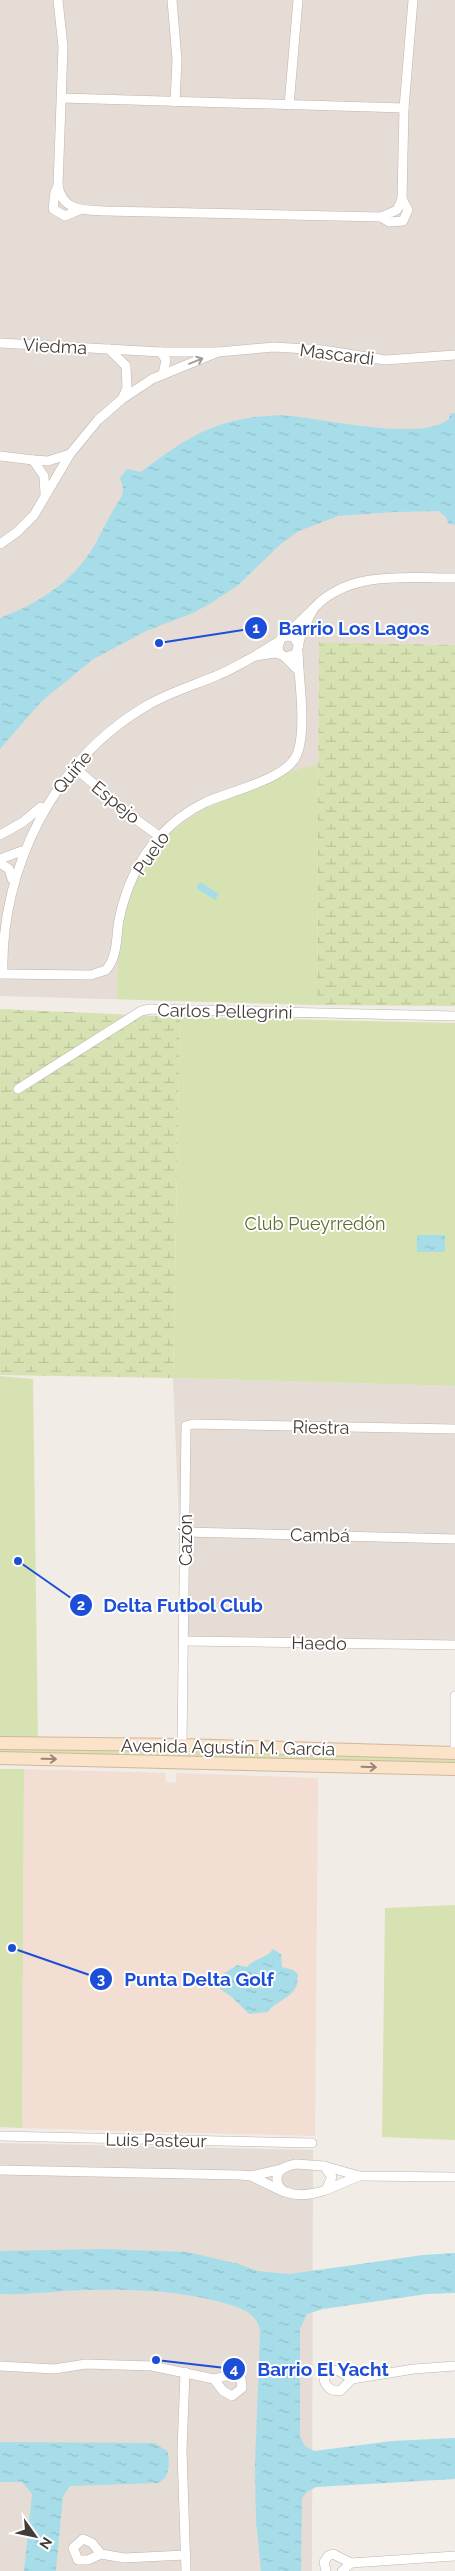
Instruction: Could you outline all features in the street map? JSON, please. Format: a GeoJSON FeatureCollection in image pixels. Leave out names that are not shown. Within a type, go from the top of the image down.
{"type":"FeatureCollection","features":[{"type":"Feature","properties":{"kind":"main road","name":"Avenida Agustín M. García"},"geometry":{"type":"LineString","coordinates":[[0,1743],[182,1745],[455,1754]]}},
{"type":"Feature","properties":{"kind":"main road","name":"Avenida Agustín M. García"},"geometry":{"type":"LineString","coordinates":[[0,1758],[455,1769]]}},
{"type":"Feature","properties":{"kind":"street"},"geometry":{"type":"LineString","coordinates":[[58,0],[63,46],[58,186],[64,203],[80,210],[381,217],[397,210],[402,199],[404,108],[413,0]]}},
{"type":"Feature","properties":{"kind":"street"},"geometry":{"type":"LineString","coordinates":[[172,0],[177,60],[174,102]]}},
{"type":"Feature","properties":{"kind":"street"},"geometry":{"type":"LineString","coordinates":[[289,105],[298,0]]}},
{"type":"Feature","properties":{"kind":"street"},"geometry":{"type":"LineString","coordinates":[[62,98],[404,108]]}},
{"type":"Feature","properties":{"kind":"street","name":"Viedma"},"geometry":{"type":"LineString","coordinates":[[0,343],[138,350]]}},
{"type":"Feature","properties":{"kind":"street","name":"Mascardi"},"geometry":{"type":"LineString","coordinates":[[218,352],[274,347],[323,350],[385,360],[455,355]]}},
{"type":"Feature","properties":{"kind":"street"},"geometry":{"type":"LineString","coordinates":[[109,348],[126,366]]}},
{"type":"Feature","properties":{"kind":"street"},"geometry":{"type":"LineString","coordinates":[[122,399],[127,388],[127,358],[138,350],[218,352]]}},
{"type":"Feature","properties":{"kind":"street"},"geometry":{"type":"LineString","coordinates":[[161,352],[166,360],[163,374]]}},
{"type":"Feature","properties":{"kind":"street"},"geometry":{"type":"LineString","coordinates":[[0,544],[25,525],[34,515],[70,454],[98,420],[143,384],[218,352]]}},
{"type":"Feature","properties":{"kind":"street"},"geometry":{"type":"LineString","coordinates":[[128,378],[136,384],[143,384]]}},
{"type":"Feature","properties":{"kind":"street"},"geometry":{"type":"LineString","coordinates":[[0,456],[48,461],[70,454]]}},
{"type":"Feature","properties":{"kind":"street"},"geometry":{"type":"LineString","coordinates":[[33,460],[44,476],[44,496]]}},
{"type":"Feature","properties":{"kind":"street","name":"Quiñe"},"geometry":{"type":"LineString","coordinates":[[2,974],[3,927],[12,880],[26,840],[51,796],[74,767],[114,728],[150,704],[220,674],[255,656],[282,639],[338,588],[358,581],[455,578]]}},
{"type":"Feature","properties":{"kind":"street"},"geometry":{"type":"LineString","coordinates":[[255,656],[275,653],[291,657],[299,649],[302,631],[314,608]]}},
{"type":"Feature","properties":{"kind":"street"},"geometry":{"type":"LineString","coordinates":[[299,649],[294,637],[282,639],[278,650],[299,671]]}},
{"type":"Feature","properties":{"kind":"street","name":"Puelo"},"geometry":{"type":"LineString","coordinates":[[2,974],[91,975],[106,970],[113,959],[120,918],[129,886],[142,860],[159,836],[179,819],[203,804],[274,775],[291,764],[299,748],[299,649]]}},
{"type":"Feature","properties":{"kind":"street","name":"Espejo"},"geometry":{"type":"LineString","coordinates":[[74,767],[109,798],[159,836]]}},
{"type":"Feature","properties":{"kind":"street"},"geometry":{"type":"LineString","coordinates":[[0,835],[30,817],[51,796]]}},
{"type":"Feature","properties":{"kind":"street"},"geometry":{"type":"LineString","coordinates":[[9,830],[21,833],[26,840]]}},
{"type":"Feature","properties":{"kind":"street"},"geometry":{"type":"LineString","coordinates":[[0,859],[22,851]]}},
{"type":"Feature","properties":{"kind":"street"},"geometry":{"type":"LineString","coordinates":[[0,863],[9,869],[12,880]]}},
{"type":"Feature","properties":{"kind":"street","name":"Carlos Pellegrini"},"geometry":{"type":"LineString","coordinates":[[18,1089],[141,1011],[150,1009],[455,1016]]}},
{"type":"Feature","properties":{"kind":"street","name":"Riestra"},"geometry":{"type":"LineString","coordinates":[[186,1426],[193,1424],[455,1429]]}},
{"type":"Feature","properties":{"kind":"street","name":"Cazón"},"geometry":{"type":"LineString","coordinates":[[182,1745],[186,1426]]}},
{"type":"Feature","properties":{"kind":"street","name":"Cambá"},"geometry":{"type":"LineString","coordinates":[[185,1532],[455,1539]]}},
{"type":"Feature","properties":{"kind":"street","name":"Haedo"},"geometry":{"type":"LineString","coordinates":[[184,1641],[455,1645]]}},
{"type":"Feature","properties":{"kind":"street"},"geometry":{"type":"LineString","coordinates":[[455,1696],[455,1754]]}},
{"type":"Feature","properties":{"kind":"street","name":"Luis Pasteur"},"geometry":{"type":"LineString","coordinates":[[0,2136],[312,2143]]}},
{"type":"Feature","properties":{"kind":"street"},"geometry":{"type":"LineString","coordinates":[[0,2170],[74,2170],[251,2176],[296,2164],[324,2166],[360,2176],[455,2177]]}},
{"type":"Feature","properties":{"kind":"street"},"geometry":{"type":"LineString","coordinates":[[324,2166],[332,2178],[326,2190]]}},
{"type":"Feature","properties":{"kind":"street"},"geometry":{"type":"LineString","coordinates":[[282,2168],[276,2180],[284,2192]]}},
{"type":"Feature","properties":{"kind":"street"},"geometry":{"type":"LineString","coordinates":[[251,2176],[284,2192],[302,2194],[326,2190],[360,2176]]}},
{"type":"Feature","properties":{"kind":"street"},"geometry":{"type":"LineString","coordinates":[[0,2366],[54,2369],[86,2364],[152,2366],[214,2379]]}},
{"type":"Feature","properties":{"kind":"street"},"geometry":{"type":"LineString","coordinates":[[352,2379],[414,2369],[455,2366]]}},
{"type":"Feature","properties":{"kind":"street"},"geometry":{"type":"LineString","coordinates":[[185,2372],[182,2451],[186,2571]]}},
{"type":"Feature","properties":{"kind":"street"},"geometry":{"type":"LineString","coordinates":[[101,2554],[124,2558],[185,2555]]}},
{"type":"Feature","properties":{"kind":"street"},"geometry":{"type":"LineString","coordinates":[[326,2571],[324,2562],[328,2556],[333,2554],[351,2563],[455,2556]]}},
{"type":"Feature","properties":{"kind":"street"},"geometry":{"type":"LineString","coordinates":[[342,2571],[351,2563]]}},
{"type":"Feature","properties":{"kind":"shaded area"},"geometry":{"type":"Polygon","coordinates":[[[0,0],[455,0],[455,645],[319,642],[317,1005],[0,996],[0,0]]]}},
{"type":"Feature","properties":{"kind":"shaded area"},"geometry":{"type":"Polygon","coordinates":[[[173,1378],[455,1386],[455,1645],[184,1641],[173,1378]]]}},
{"type":"Feature","properties":{"kind":"shaded area"},"geometry":{"type":"Polygon","coordinates":[[[24,1769],[165,1773],[166,1782],[176,1783],[176,1773],[318,1778],[315,2136],[22,2128],[24,1769]]]}},
{"type":"Feature","properties":{"kind":"shaded area"},"geometry":{"type":"Polygon","coordinates":[[[0,2143],[313,2150],[312,2571],[0,2571],[0,2143]]]}},
{"type":"Feature","properties":{"kind":"green space"},"geometry":{"type":"Polygon","coordinates":[[[319,642],[455,645],[455,1006],[317,1005],[319,642]]]}},
{"type":"Feature","properties":{"kind":"green space"},"geometry":{"type":"Polygon","coordinates":[[[318,764],[317,1005],[117,999],[118,963],[128,902],[139,876],[153,852],[173,831],[200,812],[264,781],[318,764]]]}},
{"type":"Feature","properties":{"kind":"green space"},"geometry":{"type":"Polygon","coordinates":[[[0,1009],[180,1017],[173,1378],[0,1375],[0,1009]]]}},
{"type":"Feature","properties":{"kind":"green space","name":"Club Pueyrredón"},"geometry":{"type":"Polygon","coordinates":[[[180,1017],[455,1023],[455,1386],[173,1378],[180,1017]]]}},
{"type":"Feature","properties":{"kind":"green space"},"geometry":{"type":"Polygon","coordinates":[[[0,1376],[33,1379],[38,1743],[0,1743],[0,1376]]]}},
{"type":"Feature","properties":{"kind":"green space"},"geometry":{"type":"Polygon","coordinates":[[[0,1748],[455,1759],[455,1763],[0,1752],[0,1748]]]}},
{"type":"Feature","properties":{"kind":"green space"},"geometry":{"type":"Polygon","coordinates":[[[0,1769],[24,1769],[22,2128],[0,2127],[0,1769]]]}},
{"type":"Feature","properties":{"kind":"green space"},"geometry":{"type":"Polygon","coordinates":[[[455,1905],[455,2140],[382,2137],[385,1908],[455,1905]]]}},
{"type":"Feature","properties":{"kind":"water"},"geometry":{"type":"Polygon","coordinates":[[[455,413],[455,525],[449,524],[445,516],[438,511],[396,512],[338,516],[299,531],[283,542],[237,586],[211,603],[193,613],[146,631],[92,660],[42,701],[0,749],[0,618],[40,599],[65,581],[76,570],[94,546],[122,496],[123,488],[120,478],[127,469],[141,472],[166,453],[205,431],[219,425],[249,418],[291,416],[373,427],[418,429],[436,426],[449,419],[450,414],[455,413]]]}},
{"type":"Feature","properties":{"kind":"water"},"geometry":{"type":"Polygon","coordinates":[[[200,882],[219,894],[215,900],[196,888],[200,882]]]}},
{"type":"Feature","properties":{"kind":"water"},"geometry":{"type":"Polygon","coordinates":[[[417,1235],[445,1235],[445,1252],[417,1252],[417,1235]]]}},
{"type":"Feature","properties":{"kind":"water"},"geometry":{"type":"Polygon","coordinates":[[[273,1949],[281,1954],[282,1967],[293,1970],[298,1974],[297,1985],[293,1991],[274,2005],[268,2012],[249,2014],[232,1997],[213,1984],[213,1981],[237,1965],[247,1967],[267,1955],[273,1949]]]}},
{"type":"Feature","properties":{"kind":"water"},"geometry":{"type":"Polygon","coordinates":[[[101,2249],[187,2252],[239,2264],[257,2271],[290,2274],[423,2255],[455,2253],[455,2293],[427,2294],[323,2309],[307,2314],[300,2329],[300,2437],[305,2446],[314,2451],[392,2441],[455,2438],[455,2479],[316,2487],[307,2492],[302,2498],[301,2571],[261,2571],[256,2520],[255,2465],[260,2332],[255,2319],[244,2310],[231,2305],[200,2297],[167,2292],[73,2290],[0,2294],[0,2251],[101,2249]]]}},
{"type":"Feature","properties":{"kind":"water"},"geometry":{"type":"Polygon","coordinates":[[[0,2442],[155,2443],[168,2452],[168,2470],[165,2477],[158,2483],[70,2486],[63,2496],[56,2571],[24,2571],[32,2494],[22,2482],[0,2482],[0,2442]]]}},
{"type":"Feature","properties":{"kind":"place","name":"Barrio Los Lagos"},"geometry":{"type":"Point","coordinates":[159,643]}},
{"type":"Feature","properties":{"kind":"place","name":"Delta Futbol Club"},"geometry":{"type":"Point","coordinates":[18,1561]}},
{"type":"Feature","properties":{"kind":"place","name":"Punta Delta Golf"},"geometry":{"type":"Point","coordinates":[12,1948]}},
{"type":"Feature","properties":{"kind":"place","name":"Barrio El Yacht"},"geometry":{"type":"Point","coordinates":[156,2360]}}]}
